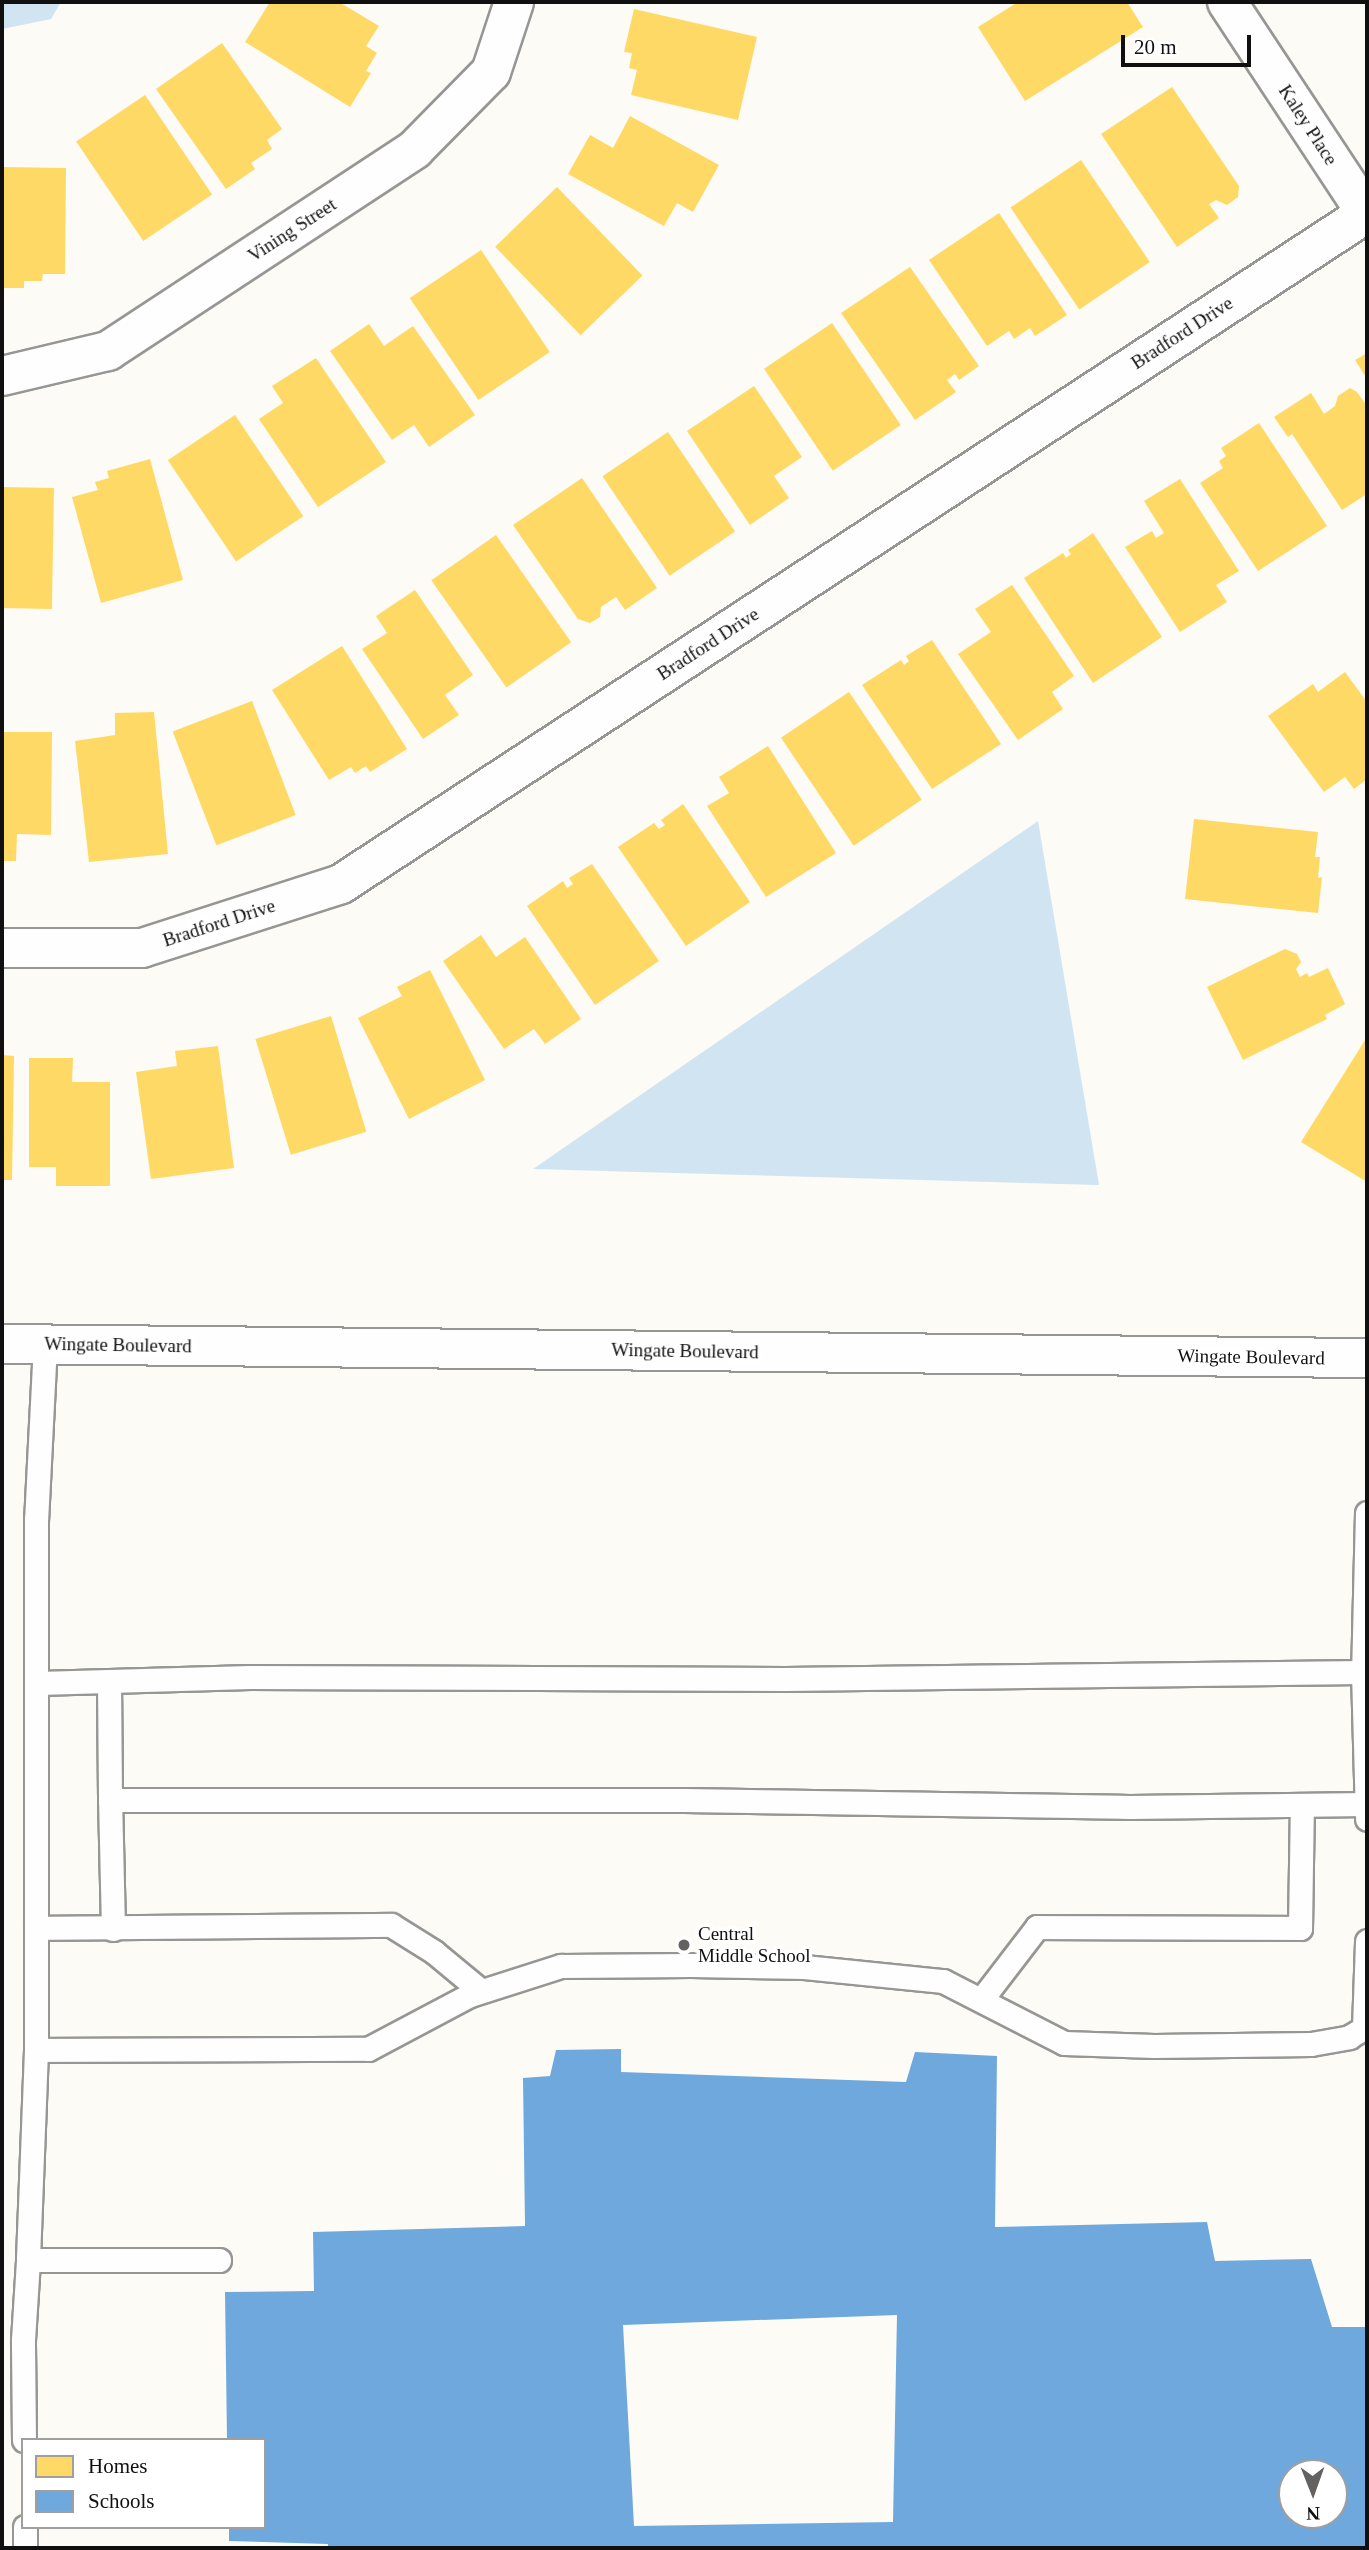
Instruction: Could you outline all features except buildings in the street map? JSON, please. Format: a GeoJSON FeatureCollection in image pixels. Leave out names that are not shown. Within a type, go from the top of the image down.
{"type":"FeatureCollection","features":[{"type":"Feature","properties":{"kind":"street","name":"Vining Street"},"geometry":{"type":"LineString","coordinates":[[2,376],[108,351],[415,149],[491,72],[514,2]]}},
{"type":"Feature","properties":{"kind":"street","name":"Kaley Place"},"geometry":{"type":"LineString","coordinates":[[1227,2],[1366,213]]}},
{"type":"Feature","properties":{"kind":"street","name":"Bradford Drive"},"geometry":{"type":"LineString","coordinates":[[2,948],[142,948],[341,884],[1366,213]]}},
{"type":"Feature","properties":{"kind":"street","name":"Wingate Boulevard"},"geometry":{"type":"LineString","coordinates":[[2,1344],[1367,1358]]}},
{"type":"Feature","properties":{"kind":"lane"},"geometry":{"type":"LineString","coordinates":[[24,2438],[23,2340],[36,2050],[36,1519],[45,1344]]}},
{"type":"Feature","properties":{"kind":"lane"},"geometry":{"type":"LineString","coordinates":[[1367,1513],[1363,1672],[1367,1819]]}},
{"type":"Feature","properties":{"kind":"lane"},"geometry":{"type":"LineString","coordinates":[[38,1682],[250,1677],[785,1679],[1363,1672]]}},
{"type":"Feature","properties":{"kind":"lane"},"geometry":{"type":"LineString","coordinates":[[109,1681],[113,1929]]}},
{"type":"Feature","properties":{"kind":"lane"},"geometry":{"type":"LineString","coordinates":[[110,1800],[1367,1804]]}},
{"type":"Feature","properties":{"kind":"lane"},"geometry":{"type":"LineString","coordinates":[[981,2000],[1037,1927],[1300,1928],[1301,1805]]}},
{"type":"Feature","properties":{"kind":"lane"},"geometry":{"type":"LineString","coordinates":[[36,1928],[391,1925],[434,1952],[481,1991]]}},
{"type":"Feature","properties":{"kind":"lane"},"geometry":{"type":"LineString","coordinates":[[36,2050],[368,2049],[481,1991],[561,1966],[691,1965],[804,1968],[943,1981],[1064,2043],[1154,2046],[1311,2045],[1349,2037],[1364,2028],[1367,1941]]}},
{"type":"Feature","properties":{"kind":"lane"},"geometry":{"type":"LineString","coordinates":[[27,2260],[219,2260]]}},
{"type":"Feature","properties":{"kind":"lane"},"geometry":{"type":"LineString","coordinates":[[25,2529],[25,2548]]}},
{"type":"Feature","properties":{"kind":"water"},"geometry":{"type":"Polygon","coordinates":[[[2,2],[61,2],[51,19],[2,29],[2,2]]]}},
{"type":"Feature","properties":{"kind":"water"},"geometry":{"type":"Polygon","coordinates":[[[1038,821],[1099,1185],[533,1169],[1038,821]]]}},
{"type":"Feature","properties":{"kind":"place","name":"Central Middle School"},"geometry":{"type":"Point","coordinates":[684,1945]}}]}
